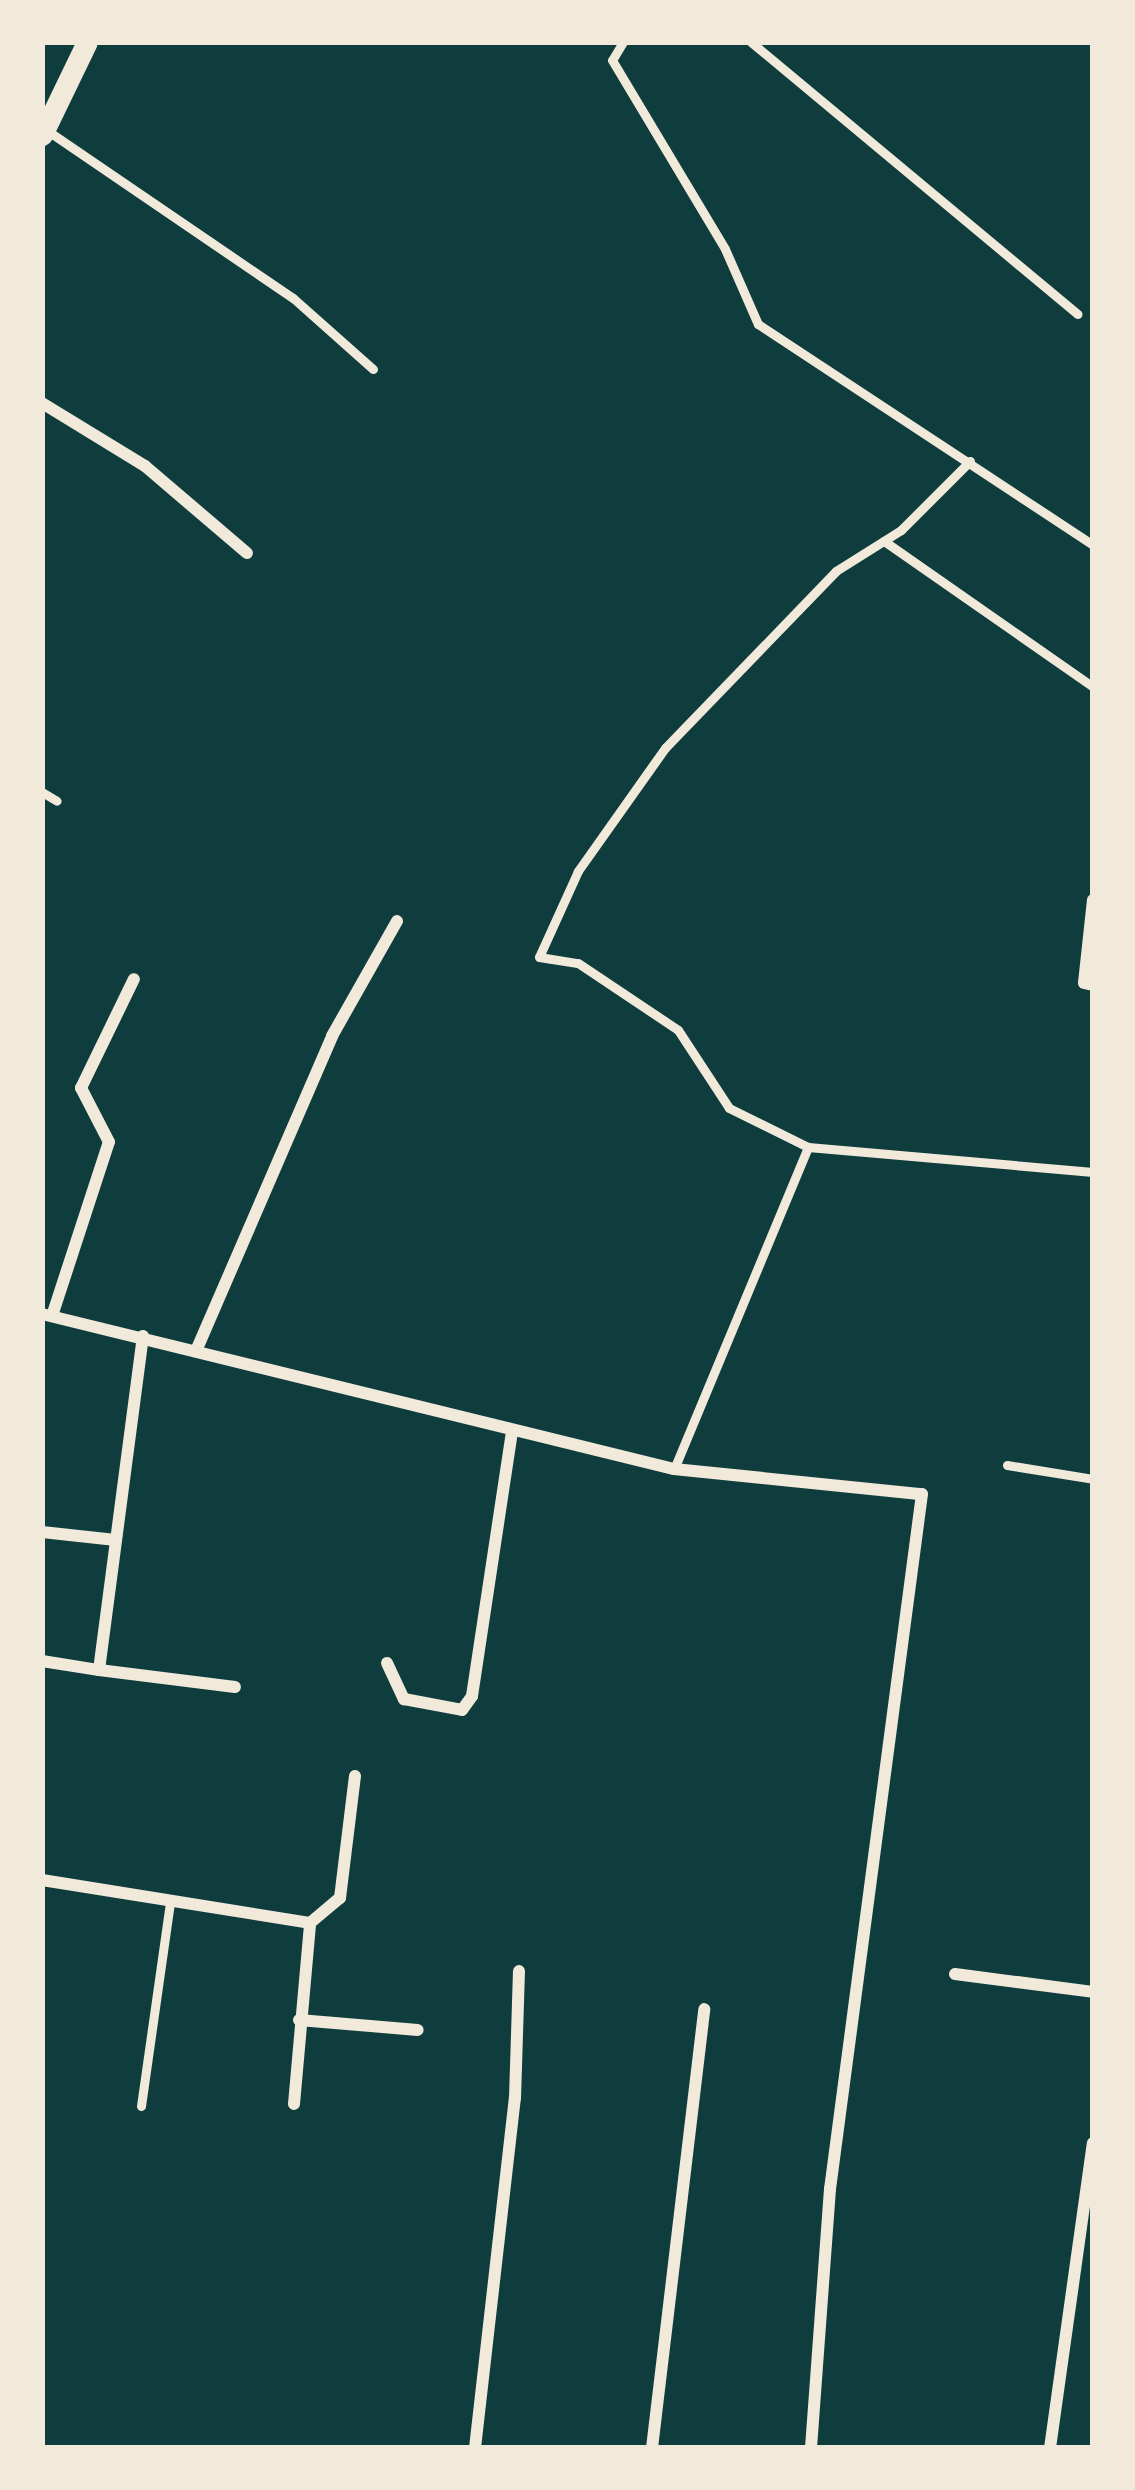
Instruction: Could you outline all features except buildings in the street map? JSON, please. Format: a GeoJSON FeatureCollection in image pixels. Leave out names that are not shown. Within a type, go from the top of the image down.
{"type":"FeatureCollection","features":[{"type":"Feature","properties":{"kind":"street"},"geometry":{"type":"LineString","coordinates":[[44,132],[87,42]]}},
{"type":"Feature","properties":{"kind":"street"},"geometry":{"type":"LineString","coordinates":[[42,403],[145,466],[248,553]]}},
{"type":"Feature","properties":{"kind":"street"},"geometry":{"type":"LineString","coordinates":[[1093,900],[1084,983],[1093,985]]}},
{"type":"Feature","properties":{"kind":"street"},"geometry":{"type":"LineString","coordinates":[[196,1352],[332,1036],[397,921]]}},
{"type":"Feature","properties":{"kind":"street"},"geometry":{"type":"LineString","coordinates":[[134,979],[81,1088],[109,1142],[47,1315],[674,1469],[922,1494],[841,2096],[811,2448]]}},
{"type":"Feature","properties":{"kind":"street"},"geometry":{"type":"LineString","coordinates":[[99,1670],[143,1336]]}},
{"type":"Feature","properties":{"kind":"street"},"geometry":{"type":"LineString","coordinates":[[387,1664],[404,1699],[462,1710],[472,1696],[512,1430]]}},
{"type":"Feature","properties":{"kind":"street"},"geometry":{"type":"LineString","coordinates":[[42,1532],[116,1540]]}},
{"type":"Feature","properties":{"kind":"street"},"geometry":{"type":"LineString","coordinates":[[42,1661],[235,1687]]}},
{"type":"Feature","properties":{"kind":"street"},"geometry":{"type":"LineString","coordinates":[[293,2104],[310,1923],[340,1898],[355,1776]]}},
{"type":"Feature","properties":{"kind":"street"},"geometry":{"type":"LineString","coordinates":[[42,1880],[310,1923]]}},
{"type":"Feature","properties":{"kind":"street"},"geometry":{"type":"LineString","coordinates":[[475,2448],[515,2098],[518,1971]]}},
{"type":"Feature","properties":{"kind":"street"},"geometry":{"type":"LineString","coordinates":[[955,1974],[1093,1992]]}},
{"type":"Feature","properties":{"kind":"street"},"geometry":{"type":"LineString","coordinates":[[652,2448],[704,2009]]}},
{"type":"Feature","properties":{"kind":"street"},"geometry":{"type":"LineString","coordinates":[[299,2020],[418,2030]]}},
{"type":"Feature","properties":{"kind":"street"},"geometry":{"type":"LineString","coordinates":[[1050,2448],[1093,2143]]}},
{"type":"Feature","properties":{"kind":"lane"},"geometry":{"type":"LineString","coordinates":[[623,42],[611,60],[725,249],[758,324],[1093,545]]}},
{"type":"Feature","properties":{"kind":"lane"},"geometry":{"type":"LineString","coordinates":[[752,42],[1077,314]]}},
{"type":"Feature","properties":{"kind":"lane"},"geometry":{"type":"LineString","coordinates":[[44,132],[293,298],[373,368]]}},
{"type":"Feature","properties":{"kind":"lane"},"geometry":{"type":"LineString","coordinates":[[970,461],[884,541],[836,571],[664,748],[578,871],[538,958],[578,963],[678,1030],[730,1108],[808,1148],[1093,1172]]}},
{"type":"Feature","properties":{"kind":"lane"},"geometry":{"type":"LineString","coordinates":[[884,541],[1093,687]]}},
{"type":"Feature","properties":{"kind":"lane"},"geometry":{"type":"LineString","coordinates":[[42,792],[57,801]]}},
{"type":"Feature","properties":{"kind":"lane"},"geometry":{"type":"LineString","coordinates":[[674,1469],[808,1148]]}},
{"type":"Feature","properties":{"kind":"lane"},"geometry":{"type":"LineString","coordinates":[[1006,1465],[1093,1479]]}},
{"type":"Feature","properties":{"kind":"lane"},"geometry":{"type":"LineString","coordinates":[[141,2107],[170,1902]]}}]}
